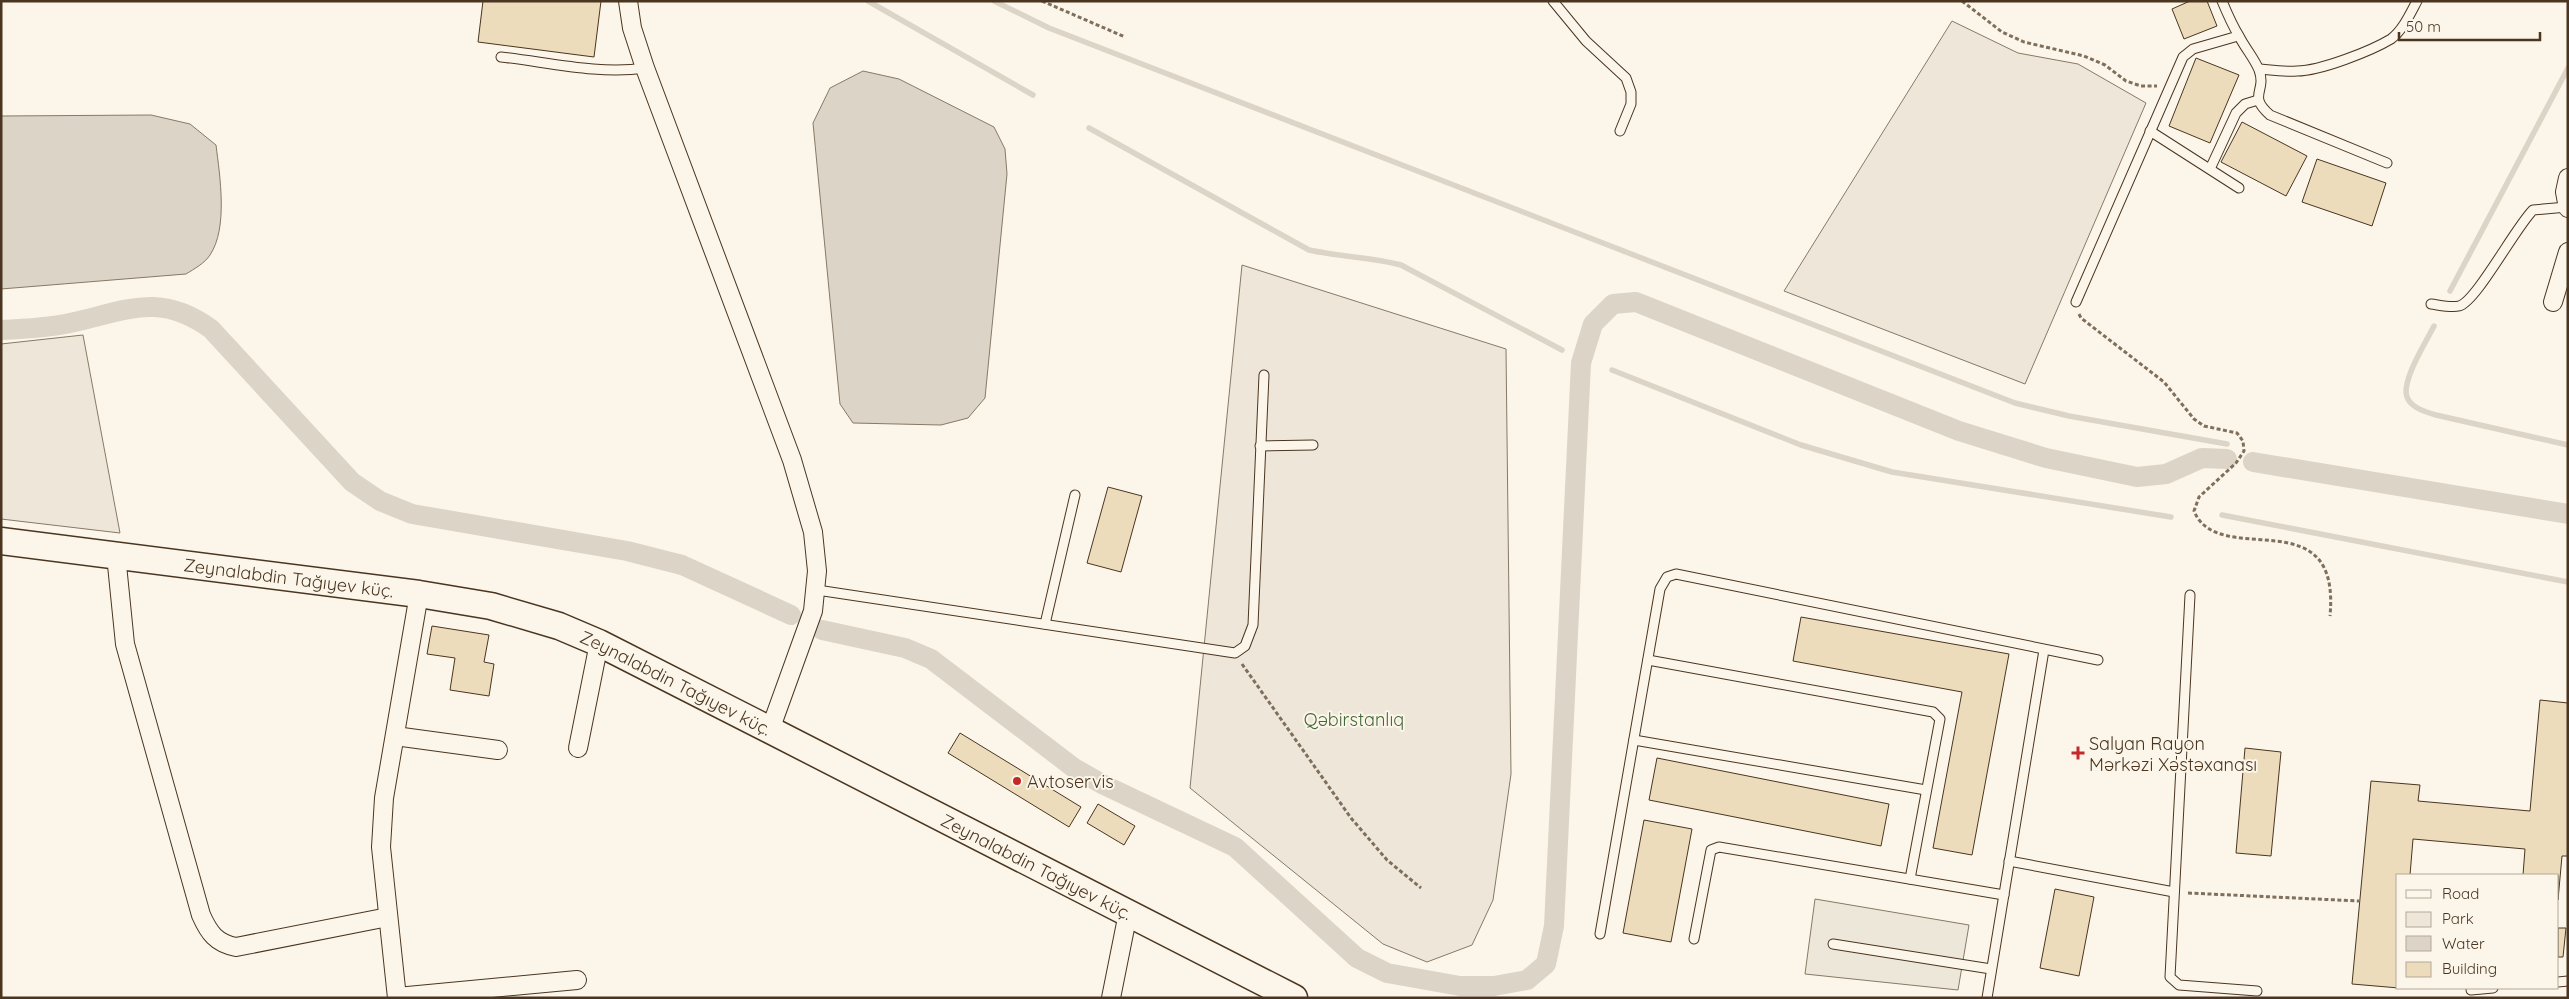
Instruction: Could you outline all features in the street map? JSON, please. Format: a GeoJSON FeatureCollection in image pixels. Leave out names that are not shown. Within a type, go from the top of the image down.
{"type":"FeatureCollection","features":[{"type":"Feature","properties":{"kind":"main road","name":"Zeynalabdin Tağıyev küç."},"geometry":{"type":"LineString","coordinates":[[1,541],[419,594],[491,606],[522,614],[599,643],[1294,998]]}},
{"type":"Feature","properties":{"kind":"street"},"geometry":{"type":"LineString","coordinates":[[628,1],[632,28],[645,68],[792,460],[813,532],[817,590],[813,611],[770,730]]}},
{"type":"Feature","properties":{"kind":"street"},"geometry":{"type":"LineString","coordinates":[[2567,208],[2565,192],[2568,178]]}},
{"type":"Feature","properties":{"kind":"street"},"geometry":{"type":"LineString","coordinates":[[2553,302],[2568,252]]}},
{"type":"Feature","properties":{"kind":"street"},"geometry":{"type":"LineString","coordinates":[[116,555],[125,644],[201,915],[210,934],[223,945],[236,947],[388,917]]}},
{"type":"Feature","properties":{"kind":"street"},"geometry":{"type":"LineString","coordinates":[[419,594],[384,798],[380,847],[397,998],[578,980]]}},
{"type":"Feature","properties":{"kind":"street"},"geometry":{"type":"LineString","coordinates":[[578,748],[599,643]]}},
{"type":"Feature","properties":{"kind":"street"},"geometry":{"type":"LineString","coordinates":[[395,736],[498,750]]}},
{"type":"Feature","properties":{"kind":"street"},"geometry":{"type":"LineString","coordinates":[[1111,998],[1128,913]]}},
{"type":"Feature","properties":{"kind":"lane"},"geometry":{"type":"LineString","coordinates":[[2222,1],[2238,36],[2259,69],[2261,78],[2258,100],[2261,107],[2270,115],[2387,162]]}},
{"type":"Feature","properties":{"kind":"lane"},"geometry":{"type":"LineString","coordinates":[[2259,69],[2298,71],[2322,67],[2354,54],[2391,38],[2404,24],[2417,1]]}},
{"type":"Feature","properties":{"kind":"lane"},"geometry":{"type":"LineString","coordinates":[[1558,3],[1586,41],[1626,78],[1631,92],[1630,104],[1620,131]]}},
{"type":"Feature","properties":{"kind":"lane"},"geometry":{"type":"LineString","coordinates":[[2076,302],[2183,57],[2193,49],[2238,36]]}},
{"type":"Feature","properties":{"kind":"lane"},"geometry":{"type":"LineString","coordinates":[[501,57],[627,71],[645,68]]}},
{"type":"Feature","properties":{"kind":"lane"},"geometry":{"type":"LineString","coordinates":[[2210,169],[2236,113],[2245,104],[2258,100]]}},
{"type":"Feature","properties":{"kind":"lane"},"geometry":{"type":"LineString","coordinates":[[2150,131],[2239,188]]}},
{"type":"Feature","properties":{"kind":"lane"},"geometry":{"type":"LineString","coordinates":[[2432,304],[2459,306],[2467,301],[2476,291],[2515,230],[2533,210],[2567,208]]}},
{"type":"Feature","properties":{"kind":"lane"},"geometry":{"type":"LineString","coordinates":[[817,590],[1235,653],[1245,646],[1253,625],[1264,375]]}},
{"type":"Feature","properties":{"kind":"lane"},"geometry":{"type":"LineString","coordinates":[[1260,446],[1313,444]]}},
{"type":"Feature","properties":{"kind":"lane"},"geometry":{"type":"LineString","coordinates":[[1045,624],[1074,495]]}},
{"type":"Feature","properties":{"kind":"lane"},"geometry":{"type":"LineString","coordinates":[[1600,934],[1660,589],[1667,578],[1676,574],[2098,660]]}},
{"type":"Feature","properties":{"kind":"lane"},"geometry":{"type":"LineString","coordinates":[[2190,595],[2170,977],[2180,985],[2257,991]]}},
{"type":"Feature","properties":{"kind":"lane"},"geometry":{"type":"LineString","coordinates":[[1987,998],[2044,650]]}},
{"type":"Feature","properties":{"kind":"lane"},"geometry":{"type":"LineString","coordinates":[[1648,660],[1933,712],[1940,718],[1910,879]]}},
{"type":"Feature","properties":{"kind":"lane"},"geometry":{"type":"LineString","coordinates":[[1634,740],[1926,790]]}},
{"type":"Feature","properties":{"kind":"lane"},"geometry":{"type":"LineString","coordinates":[[1694,939],[1710,850],[1719,847],[2004,895]]}},
{"type":"Feature","properties":{"kind":"lane"},"geometry":{"type":"LineString","coordinates":[[2009,861],[2174,892]]}},
{"type":"Feature","properties":{"kind":"lane"},"geometry":{"type":"LineString","coordinates":[[1834,944],[1991,969]]}},
{"type":"Feature","properties":{"kind":"lane"},"geometry":{"type":"LineString","coordinates":[[2471,990],[2482,989]]}},
{"type":"Feature","properties":{"kind":"path"},"geometry":{"type":"LineString","coordinates":[[1042,1],[1125,37]]}},
{"type":"Feature","properties":{"kind":"path"},"geometry":{"type":"LineString","coordinates":[[1962,1],[2002,32],[2024,42],[2084,56],[2105,65],[2126,82],[2141,86],[2169,87]]}},
{"type":"Feature","properties":{"kind":"path"},"geometry":{"type":"LineString","coordinates":[[2076,302],[2076,309],[2081,318],[2164,382],[2194,419],[2204,426],[2237,433],[2243,441],[2244,451],[2236,464],[2199,497],[2194,512],[2198,522],[2210,530],[2225,535],[2289,542],[2311,552],[2329,576],[2332,597],[2330,616]]}},
{"type":"Feature","properties":{"kind":"path"},"geometry":{"type":"LineString","coordinates":[[1235,653],[1351,818],[1387,860],[1421,888]]}},
{"type":"Feature","properties":{"kind":"path"},"geometry":{"type":"LineString","coordinates":[[2174,892],[2359,901]]}},
{"type":"Feature","properties":{"kind":"green space"},"geometry":{"type":"Polygon","coordinates":[[[1952,21],[2018,53],[2078,64],[2146,103],[2025,384],[1784,291],[1952,21]]]}},
{"type":"Feature","properties":{"kind":"green space","name":"Qəbirstanlıq"},"geometry":{"type":"Polygon","coordinates":[[[1242,265],[1506,349],[1511,774],[1493,900],[1472,945],[1427,962],[1383,944],[1190,788],[1242,265]]]}},
{"type":"Feature","properties":{"kind":"green space"},"geometry":{"type":"Polygon","coordinates":[[[83,335],[120,533],[1,519],[1,344],[83,335]]]}},
{"type":"Feature","properties":{"kind":"shaded area"},"geometry":{"type":"Polygon","coordinates":[[[1815,899],[1969,925],[1958,990],[1805,974],[1815,899]]]}},
{"type":"Feature","properties":{"kind":"water"},"geometry":{"type":"Polygon","coordinates":[[[863,71],[899,79],[994,127],[1005,149],[1007,174],[985,398],[968,418],[941,425],[853,423],[840,404],[813,123],[830,88],[863,71]]]}},
{"type":"Feature","properties":{"kind":"water"},"geometry":{"type":"Polygon","coordinates":[[[151,115],[190,124],[216,145],[221,187],[221,217],[216,244],[208,258],[186,274],[1,289],[1,116],[151,115]]]}},
{"type":"Feature","properties":{"kind":"building"},"geometry":{"type":"Polygon","coordinates":[[[483,1],[601,1],[594,57],[478,42],[483,1]]]}},
{"type":"Feature","properties":{"kind":"building"},"geometry":{"type":"Polygon","coordinates":[[[2190,1],[2207,1],[2217,26],[2184,39],[2172,9],[2190,1]]]}},
{"type":"Feature","properties":{"kind":"building"},"geometry":{"type":"Polygon","coordinates":[[[2196,58],[2239,75],[2210,143],[2169,126],[2196,58]]]}},
{"type":"Feature","properties":{"kind":"building"},"geometry":{"type":"Polygon","coordinates":[[[2242,122],[2307,156],[2286,196],[2221,162],[2242,122]]]}},
{"type":"Feature","properties":{"kind":"building"},"geometry":{"type":"Polygon","coordinates":[[[2317,159],[2386,183],[2372,226],[2302,202],[2317,159]]]}},
{"type":"Feature","properties":{"kind":"building"},"geometry":{"type":"Polygon","coordinates":[[[1108,487],[1142,496],[1121,572],[1087,563],[1108,487]]]}},
{"type":"Feature","properties":{"kind":"building"},"geometry":{"type":"Polygon","coordinates":[[[1801,617],[2009,654],[1972,855],[1933,848],[1962,692],[1793,661],[1801,617]]]}},
{"type":"Feature","properties":{"kind":"building"},"geometry":{"type":"Polygon","coordinates":[[[432,626],[489,635],[484,662],[494,664],[489,696],[450,690],[455,658],[427,654],[432,626]]]}},
{"type":"Feature","properties":{"kind":"building"},"geometry":{"type":"Polygon","coordinates":[[[2540,700],[2568,703],[2568,856],[2562,856],[2559,889],[2559,874],[2523,874],[2525,849],[2413,839],[2410,874],[2396,874],[2396,988],[2352,984],[2371,781],[2420,785],[2418,801],[2530,811],[2540,700]]]}},
{"type":"Feature","properties":{"kind":"building"},"geometry":{"type":"Polygon","coordinates":[[[960,733],[1081,807],[1069,827],[948,753],[960,733]]]}},
{"type":"Feature","properties":{"kind":"building"},"geometry":{"type":"Polygon","coordinates":[[[2245,748],[2281,752],[2271,856],[2236,853],[2245,748]]]}},
{"type":"Feature","properties":{"kind":"building"},"geometry":{"type":"Polygon","coordinates":[[[1657,758],[1889,804],[1881,846],[1649,800],[1657,758]]]}},
{"type":"Feature","properties":{"kind":"building"},"geometry":{"type":"Polygon","coordinates":[[[1098,804],[1135,826],[1124,845],[1087,823],[1098,804]]]}},
{"type":"Feature","properties":{"kind":"building"},"geometry":{"type":"Polygon","coordinates":[[[1644,820],[1692,829],[1671,942],[1623,933],[1644,820]]]}},
{"type":"Feature","properties":{"kind":"building"},"geometry":{"type":"Polygon","coordinates":[[[2055,889],[2094,897],[2079,976],[2040,968],[2055,889]]]}},
{"type":"Feature","properties":{"kind":"building"},"geometry":{"type":"Polygon","coordinates":[[[2559,928],[2566,928],[2563,957],[2559,957],[2559,928]]]}},
{"type":"Feature","properties":{"kind":"waterway"},"geometry":{"type":"LineString","coordinates":[[868,1],[1033,95]]}},
{"type":"Feature","properties":{"kind":"waterway"},"geometry":{"type":"LineString","coordinates":[[994,1],[1049,28],[2015,403],[2069,416],[2227,444]]}},
{"type":"Feature","properties":{"kind":"waterway"},"geometry":{"type":"LineString","coordinates":[[2450,291],[2568,68]]}},
{"type":"Feature","properties":{"kind":"waterway"},"geometry":{"type":"LineString","coordinates":[[1089,128],[1309,250],[1401,265],[1562,350]]}},
{"type":"Feature","properties":{"kind":"waterway"},"geometry":{"type":"LineString","coordinates":[[822,630],[905,648],[931,659],[1074,768],[1104,785],[1235,847],[1357,958],[1387,973],[1460,986],[1494,986],[1527,980],[1546,964],[1554,926],[1581,363],[1593,324],[1613,304],[1636,302],[1959,431],[2046,458],[2137,477],[2166,474],[2202,458],[2227,459]]}},
{"type":"Feature","properties":{"kind":"waterway"},"geometry":{"type":"LineString","coordinates":[[1,330],[61,325],[142,307],[175,310],[192,317],[211,329],[352,482],[380,501],[412,514],[627,551],[682,565],[791,615]]}},
{"type":"Feature","properties":{"kind":"waterway"},"geometry":{"type":"LineString","coordinates":[[2434,326],[2415,362],[2408,381],[2407,397],[2412,404],[2419,409],[2436,415],[2568,445]]}},
{"type":"Feature","properties":{"kind":"waterway"},"geometry":{"type":"LineString","coordinates":[[1612,370],[1801,445],[1892,472],[2171,517]]}},
{"type":"Feature","properties":{"kind":"waterway"},"geometry":{"type":"LineString","coordinates":[[2253,462],[2568,514]]}},
{"type":"Feature","properties":{"kind":"waterway"},"geometry":{"type":"LineString","coordinates":[[2222,515],[2568,582]]}},
{"type":"Feature","properties":{"kind":"place","name":"Salyan Rayon Mərkəzi Xəstəxanası"},"geometry":{"type":"Point","coordinates":[2078,753]}},
{"type":"Feature","properties":{"kind":"place","name":"Avtoservis"},"geometry":{"type":"Point","coordinates":[1017,781]}}]}
